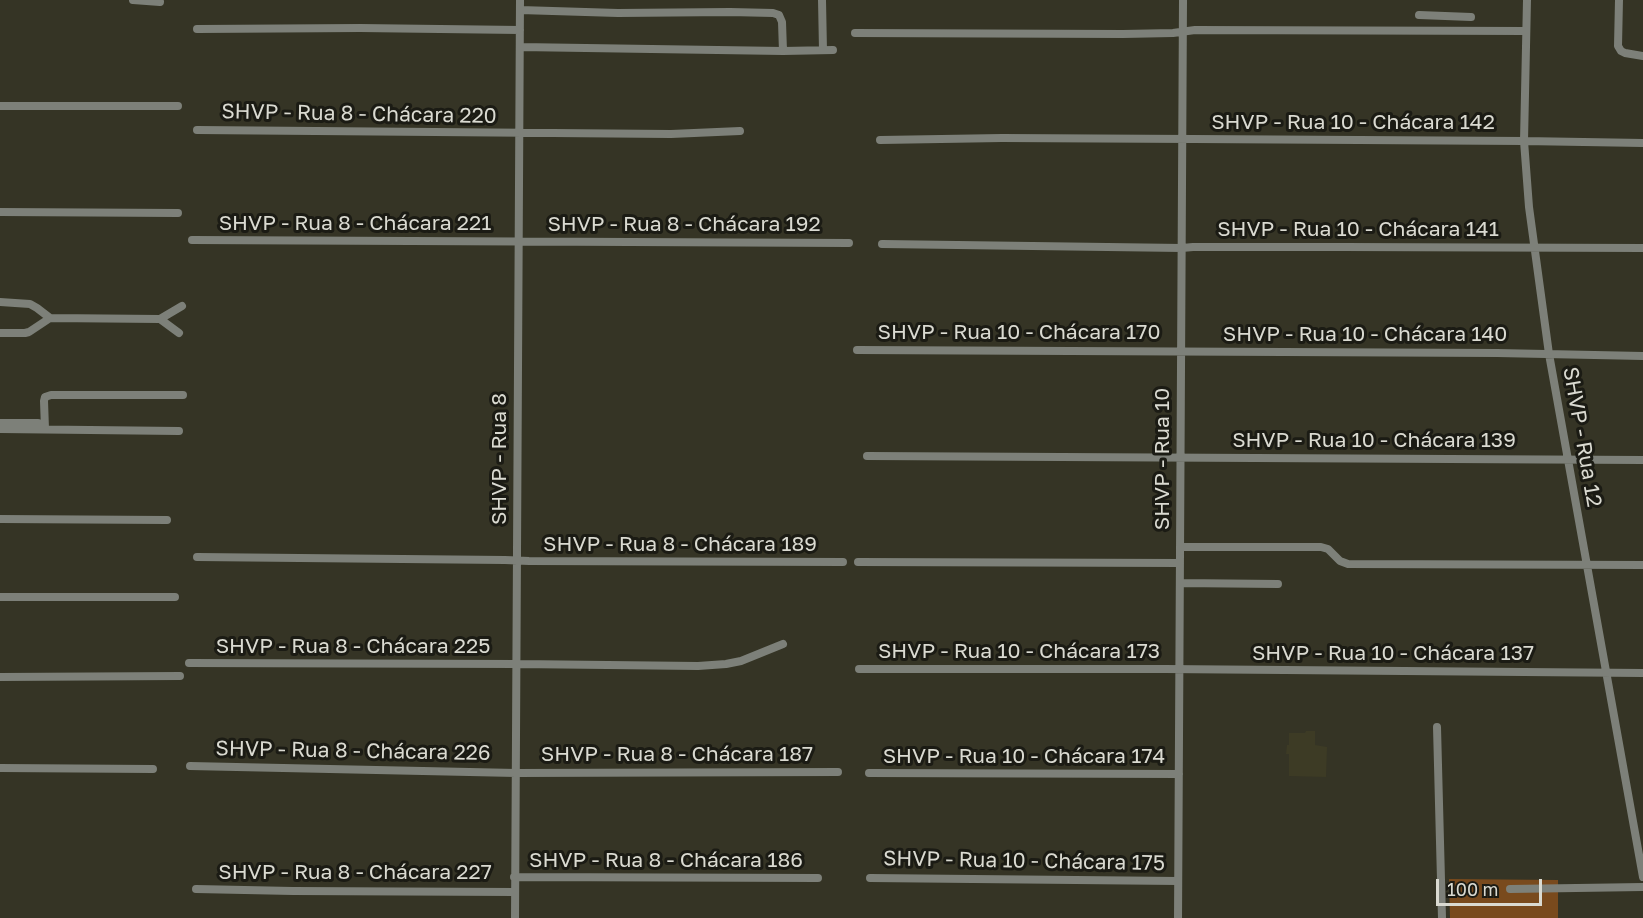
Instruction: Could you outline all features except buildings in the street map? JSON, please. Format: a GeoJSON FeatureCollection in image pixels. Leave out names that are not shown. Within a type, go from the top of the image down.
{"type":"FeatureCollection","features":[{"type":"Feature","properties":{"kind":"street"},"geometry":{"type":"LineString","coordinates":[[133,0],[160,2]]}},
{"type":"Feature","properties":{"kind":"street","name":"SHVP - Rua 8"},"geometry":{"type":"LineString","coordinates":[[515,918],[520,0]]}},
{"type":"Feature","properties":{"kind":"street"},"geometry":{"type":"LineString","coordinates":[[822,0],[823,50]]}},
{"type":"Feature","properties":{"kind":"street","name":"SHVP - Rua 10"},"geometry":{"type":"LineString","coordinates":[[1178,918],[1182,0]]}},
{"type":"Feature","properties":{"kind":"street","name":"SHVP - Rua 12"},"geometry":{"type":"LineString","coordinates":[[1527,0],[1524,141],[1529,207],[1549,354],[1643,877]]}},
{"type":"Feature","properties":{"kind":"street"},"geometry":{"type":"LineString","coordinates":[[1619,0],[1618,46],[1625,53],[1643,56]]}},
{"type":"Feature","properties":{"kind":"street"},"geometry":{"type":"LineString","coordinates":[[520,10],[618,14],[773,13],[779,15],[782,22],[783,51]]}},
{"type":"Feature","properties":{"kind":"street"},"geometry":{"type":"LineString","coordinates":[[1419,15],[1471,17]]}},
{"type":"Feature","properties":{"kind":"street"},"geometry":{"type":"LineString","coordinates":[[1427,31],[1429,15]]}},
{"type":"Feature","properties":{"kind":"street"},"geometry":{"type":"LineString","coordinates":[[197,29],[520,30]]}},
{"type":"Feature","properties":{"kind":"street"},"geometry":{"type":"LineString","coordinates":[[855,33],[1123,34],[1195,30],[1526,31]]}},
{"type":"Feature","properties":{"kind":"street"},"geometry":{"type":"LineString","coordinates":[[520,47],[833,50]]}},
{"type":"Feature","properties":{"kind":"street"},"geometry":{"type":"LineString","coordinates":[[0,106],[178,106]]}},
{"type":"Feature","properties":{"kind":"street","name":"SHVP - Rua 8 - Chácara 220"},"geometry":{"type":"LineString","coordinates":[[197,130],[671,134],[740,130]]}},
{"type":"Feature","properties":{"kind":"street","name":"SHVP - Rua 10 - Chácara 142"},"geometry":{"type":"LineString","coordinates":[[880,140],[1002,138],[1643,143]]}},
{"type":"Feature","properties":{"kind":"street"},"geometry":{"type":"LineString","coordinates":[[0,212],[178,213]]}},
{"type":"Feature","properties":{"kind":"street","name":"SHVP - Rua 8 - Chácara 221"},"geometry":{"type":"LineString","coordinates":[[192,240],[519,242]]}},
{"type":"Feature","properties":{"kind":"street","name":"SHVP - Rua 8 - Chácara 192"},"geometry":{"type":"LineString","coordinates":[[519,242],[849,243]]}},
{"type":"Feature","properties":{"kind":"street","name":"SHVP - Rua 10 - Chácara 141"},"geometry":{"type":"LineString","coordinates":[[882,244],[1182,248],[1643,248]]}},
{"type":"Feature","properties":{"kind":"street"},"geometry":{"type":"LineString","coordinates":[[0,302],[30,304],[50,318]]}},
{"type":"Feature","properties":{"kind":"street"},"geometry":{"type":"LineString","coordinates":[[0,333],[25,333],[50,318],[160,319],[182,306]]}},
{"type":"Feature","properties":{"kind":"street"},"geometry":{"type":"LineString","coordinates":[[160,319],[179,333]]}},
{"type":"Feature","properties":{"kind":"street","name":"SHVP - Rua 10 - Chácara 170"},"geometry":{"type":"LineString","coordinates":[[857,350],[1181,351]]}},
{"type":"Feature","properties":{"kind":"street","name":"SHVP - Rua 10 - Chácara 140"},"geometry":{"type":"LineString","coordinates":[[1181,351],[1643,356]]}},
{"type":"Feature","properties":{"kind":"street"},"geometry":{"type":"LineString","coordinates":[[41,426],[45,397],[51,395],[183,395]]}},
{"type":"Feature","properties":{"kind":"street"},"geometry":{"type":"LineString","coordinates":[[0,423],[179,431]]}},
{"type":"Feature","properties":{"kind":"street"},"geometry":{"type":"LineString","coordinates":[[0,429],[41,426]]}},
{"type":"Feature","properties":{"kind":"street","name":"SHVP - Rua 10 - Chácara 139"},"geometry":{"type":"LineString","coordinates":[[867,456],[1643,460]]}},
{"type":"Feature","properties":{"kind":"street"},"geometry":{"type":"LineString","coordinates":[[0,519],[167,520]]}},
{"type":"Feature","properties":{"kind":"street"},"geometry":{"type":"LineString","coordinates":[[1180,547],[1322,547],[1328,549],[1340,561],[1348,564],[1643,566]]}},
{"type":"Feature","properties":{"kind":"street","name":"SHVP - Rua 8 - Chácara 189"},"geometry":{"type":"LineString","coordinates":[[196,557],[843,562]]}},
{"type":"Feature","properties":{"kind":"street"},"geometry":{"type":"LineString","coordinates":[[858,562],[1180,563]]}},
{"type":"Feature","properties":{"kind":"street"},"geometry":{"type":"LineString","coordinates":[[1180,583],[1278,584]]}},
{"type":"Feature","properties":{"kind":"street"},"geometry":{"type":"LineString","coordinates":[[0,597],[176,597]]}},
{"type":"Feature","properties":{"kind":"street","name":"SHVP - Rua 8 - Chácara 225"},"geometry":{"type":"LineString","coordinates":[[189,663],[669,667],[741,661],[783,644]]}},
{"type":"Feature","properties":{"kind":"street","name":"SHVP - Rua 10 - Chácara 173"},"geometry":{"type":"LineString","coordinates":[[859,669],[1179,669]]}},
{"type":"Feature","properties":{"kind":"street","name":"SHVP - Rua 10 - Chácara 137"},"geometry":{"type":"LineString","coordinates":[[1179,669],[1643,673]]}},
{"type":"Feature","properties":{"kind":"street"},"geometry":{"type":"LineString","coordinates":[[0,677],[180,676]]}},
{"type":"Feature","properties":{"kind":"street"},"geometry":{"type":"LineString","coordinates":[[1437,727],[1442,918]]}},
{"type":"Feature","properties":{"kind":"street","name":"SHVP - Rua 8 - Chácara 226"},"geometry":{"type":"LineString","coordinates":[[190,766],[516,773]]}},
{"type":"Feature","properties":{"kind":"street"},"geometry":{"type":"LineString","coordinates":[[0,768],[153,769]]}},
{"type":"Feature","properties":{"kind":"street","name":"SHVP - Rua 8 - Chácara 187"},"geometry":{"type":"LineString","coordinates":[[516,773],[838,772]]}},
{"type":"Feature","properties":{"kind":"street","name":"SHVP - Rua 10 - Chácara 174"},"geometry":{"type":"LineString","coordinates":[[869,773],[1179,774]]}},
{"type":"Feature","properties":{"kind":"street","name":"SHVP - Rua 8 - Chácara 186"},"geometry":{"type":"LineString","coordinates":[[514,877],[818,878]]}},
{"type":"Feature","properties":{"kind":"street","name":"SHVP - Rua 10 - Chácara 175"},"geometry":{"type":"LineString","coordinates":[[870,878],[1178,881]]}},
{"type":"Feature","properties":{"kind":"street"},"geometry":{"type":"LineString","coordinates":[[1510,888],[1643,887]]}},
{"type":"Feature","properties":{"kind":"street","name":"SHVP - Rua 8 - Chácara 227"},"geometry":{"type":"LineString","coordinates":[[196,888],[514,892]]}},
{"type":"Feature","properties":{"kind":"shaded area"},"geometry":{"type":"Polygon","coordinates":[[[1315,731],[1315,745],[1327,747],[1326,777],[1289,776],[1289,754],[1286,754],[1289,733],[1305,733],[1315,731]]]}},
{"type":"Feature","properties":{"kind":"shaded area"},"geometry":{"type":"Polygon","coordinates":[[[1449,879],[1558,880],[1558,918],[1450,918],[1449,879]]]}}]}
